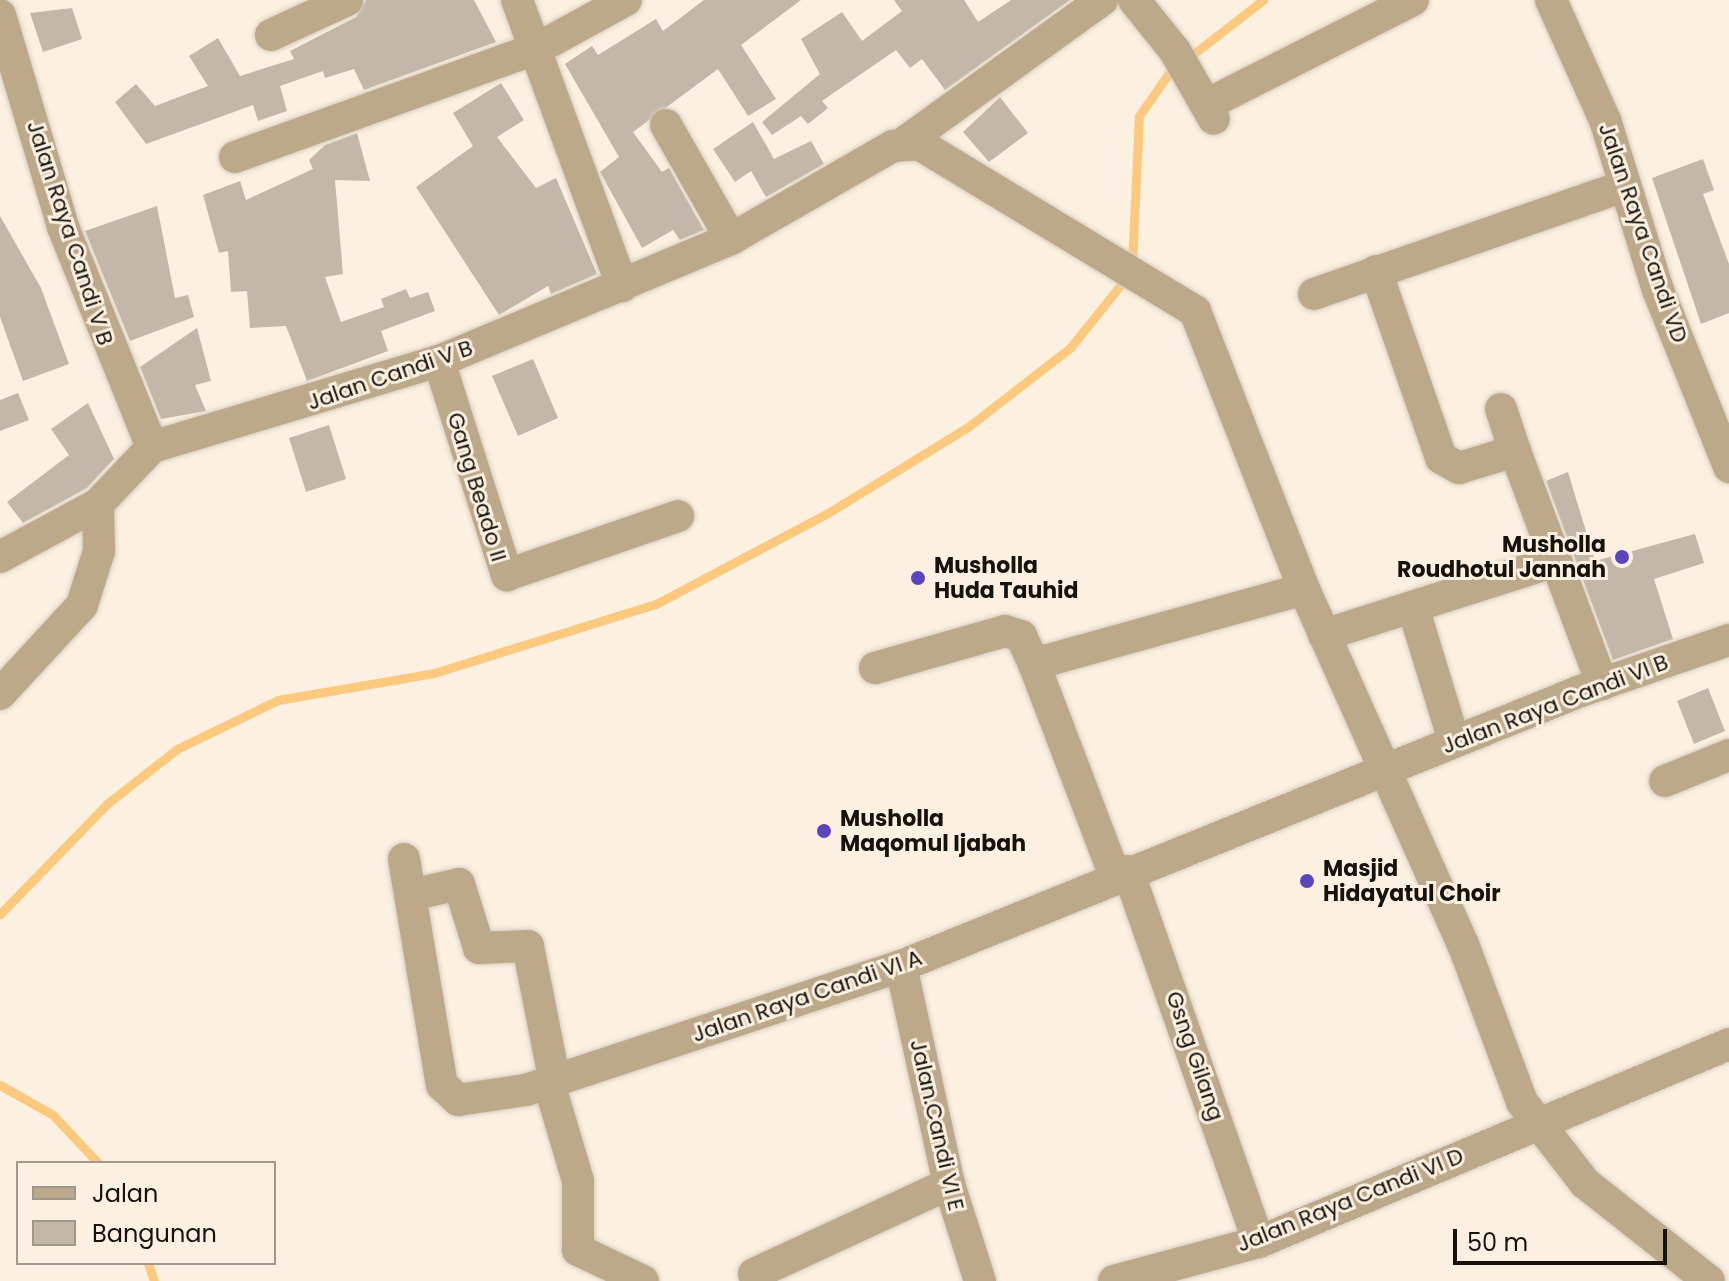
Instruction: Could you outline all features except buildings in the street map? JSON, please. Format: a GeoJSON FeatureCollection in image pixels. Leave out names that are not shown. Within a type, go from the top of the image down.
{"type":"FeatureCollection","features":[{"type":"Feature","properties":{"kind":"street"},"geometry":{"type":"LineString","coordinates":[[271,35],[347,0]]}},
{"type":"Feature","properties":{"kind":"street"},"geometry":{"type":"LineString","coordinates":[[517,0],[540,47],[622,286]]}},
{"type":"Feature","properties":{"kind":"street","name":"Jalan Candi V B"},"geometry":{"type":"LineString","coordinates":[[152,447],[439,361],[731,239],[905,142],[1102,0]]}},
{"type":"Feature","properties":{"kind":"street"},"geometry":{"type":"LineString","coordinates":[[1134,0],[1175,51],[1204,101],[1413,0]]}},
{"type":"Feature","properties":{"kind":"street","name":"Jalan Raya Candi VD"},"geometry":{"type":"LineString","coordinates":[[1551,0],[1605,120],[1625,186],[1729,467]]}},
{"type":"Feature","properties":{"kind":"street"},"geometry":{"type":"LineString","coordinates":[[235,157],[540,47],[619,2]]}},
{"type":"Feature","properties":{"kind":"street","name":"Jalan Raya Candi V B"},"geometry":{"type":"LineString","coordinates":[[3,34],[63,227],[152,447]]}},
{"type":"Feature","properties":{"kind":"street"},"geometry":{"type":"LineString","coordinates":[[666,125],[731,239]]}},
{"type":"Feature","properties":{"kind":"street"},"geometry":{"type":"LineString","coordinates":[[905,142],[1149,279],[1195,311],[1304,589],[1535,1121],[1585,1183],[1709,1281]]}},
{"type":"Feature","properties":{"kind":"street"},"geometry":{"type":"LineString","coordinates":[[1314,294],[1625,186]]}},
{"type":"Feature","properties":{"kind":"street"},"geometry":{"type":"LineString","coordinates":[[1376,271],[1441,458],[1459,468],[1515,451]]}},
{"type":"Feature","properties":{"kind":"street","name":"Gang Beado II"},"geometry":{"type":"LineString","coordinates":[[439,361],[507,575],[678,516]]}},
{"type":"Feature","properties":{"kind":"street"},"geometry":{"type":"LineString","coordinates":[[1501,409],[1553,562],[1602,684]]}},
{"type":"Feature","properties":{"kind":"street"},"geometry":{"type":"LineString","coordinates":[[0,557],[98,504],[152,447]]}},
{"type":"Feature","properties":{"kind":"street"},"geometry":{"type":"LineString","coordinates":[[0,694],[82,605],[99,551],[98,504]]}},
{"type":"Feature","properties":{"kind":"street"},"geometry":{"type":"LineString","coordinates":[[1324,635],[1553,562]]}},
{"type":"Feature","properties":{"kind":"street"},"geometry":{"type":"LineString","coordinates":[[1034,664],[1304,589]]}},
{"type":"Feature","properties":{"kind":"street"},"geometry":{"type":"LineString","coordinates":[[1413,607],[1454,741]]}},
{"type":"Feature","properties":{"kind":"street","name":"Gsng Gilang"},"geometry":{"type":"LineString","coordinates":[[875,668],[1005,631],[1021,636],[1122,874],[1259,1242]]}},
{"type":"Feature","properties":{"kind":"street","name":"Jalan Raya Candi VI B"},"geometry":{"type":"LineString","coordinates":[[1382,770],[1602,684],[1729,640]]}},
{"type":"Feature","properties":{"kind":"street"},"geometry":{"type":"LineString","coordinates":[[1665,781],[1729,755]]}},
{"type":"Feature","properties":{"kind":"street","name":"Jalan Raya Candi VI A"},"geometry":{"type":"LineString","coordinates":[[404,859],[447,1094],[458,1100],[552,1083],[901,966],[1382,770]]}},
{"type":"Feature","properties":{"kind":"street"},"geometry":{"type":"LineString","coordinates":[[411,895],[459,884],[479,948],[529,948],[552,1083],[578,1181],[578,1250],[643,1281]]}},
{"type":"Feature","properties":{"kind":"street","name":"Jalan.Candi VI E"},"geometry":{"type":"LineString","coordinates":[[901,966],[949,1184],[980,1281]]}},
{"type":"Feature","properties":{"kind":"street","name":"Jalan Raya Candi VI D"},"geometry":{"type":"LineString","coordinates":[[1114,1281],[1259,1242],[1535,1121],[1729,1044]]}},
{"type":"Feature","properties":{"kind":"street"},"geometry":{"type":"LineString","coordinates":[[754,1274],[949,1184]]}},
{"type":"Feature","properties":{"kind":"waterway"},"geometry":{"type":"LineString","coordinates":[[1132,264],[1139,116],[1169,73],[1263,0]]}},
{"type":"Feature","properties":{"kind":"waterway"},"geometry":{"type":"LineString","coordinates":[[0,914],[108,803],[177,749],[278,700],[434,673],[656,604],[828,513],[968,427],[1070,348],[1126,278]]}},
{"type":"Feature","properties":{"kind":"waterway"},"geometry":{"type":"LineString","coordinates":[[0,1085],[53,1115],[96,1161]]}},
{"type":"Feature","properties":{"kind":"waterway"},"geometry":{"type":"LineString","coordinates":[[149,1265],[154,1281]]}},
{"type":"Feature","properties":{"kind":"place","name":"Musholla Roudhotul Jannah"},"geometry":{"type":"Point","coordinates":[1622,557]}},
{"type":"Feature","properties":{"kind":"place","name":"Musholla Huda Tauhid"},"geometry":{"type":"Point","coordinates":[918,578]}},
{"type":"Feature","properties":{"kind":"place","name":"Musholla Maqomul Ijabah"},"geometry":{"type":"Point","coordinates":[824,831]}},
{"type":"Feature","properties":{"kind":"place","name":"Masjid Hidayatul Choir"},"geometry":{"type":"Point","coordinates":[1307,881]}}]}
